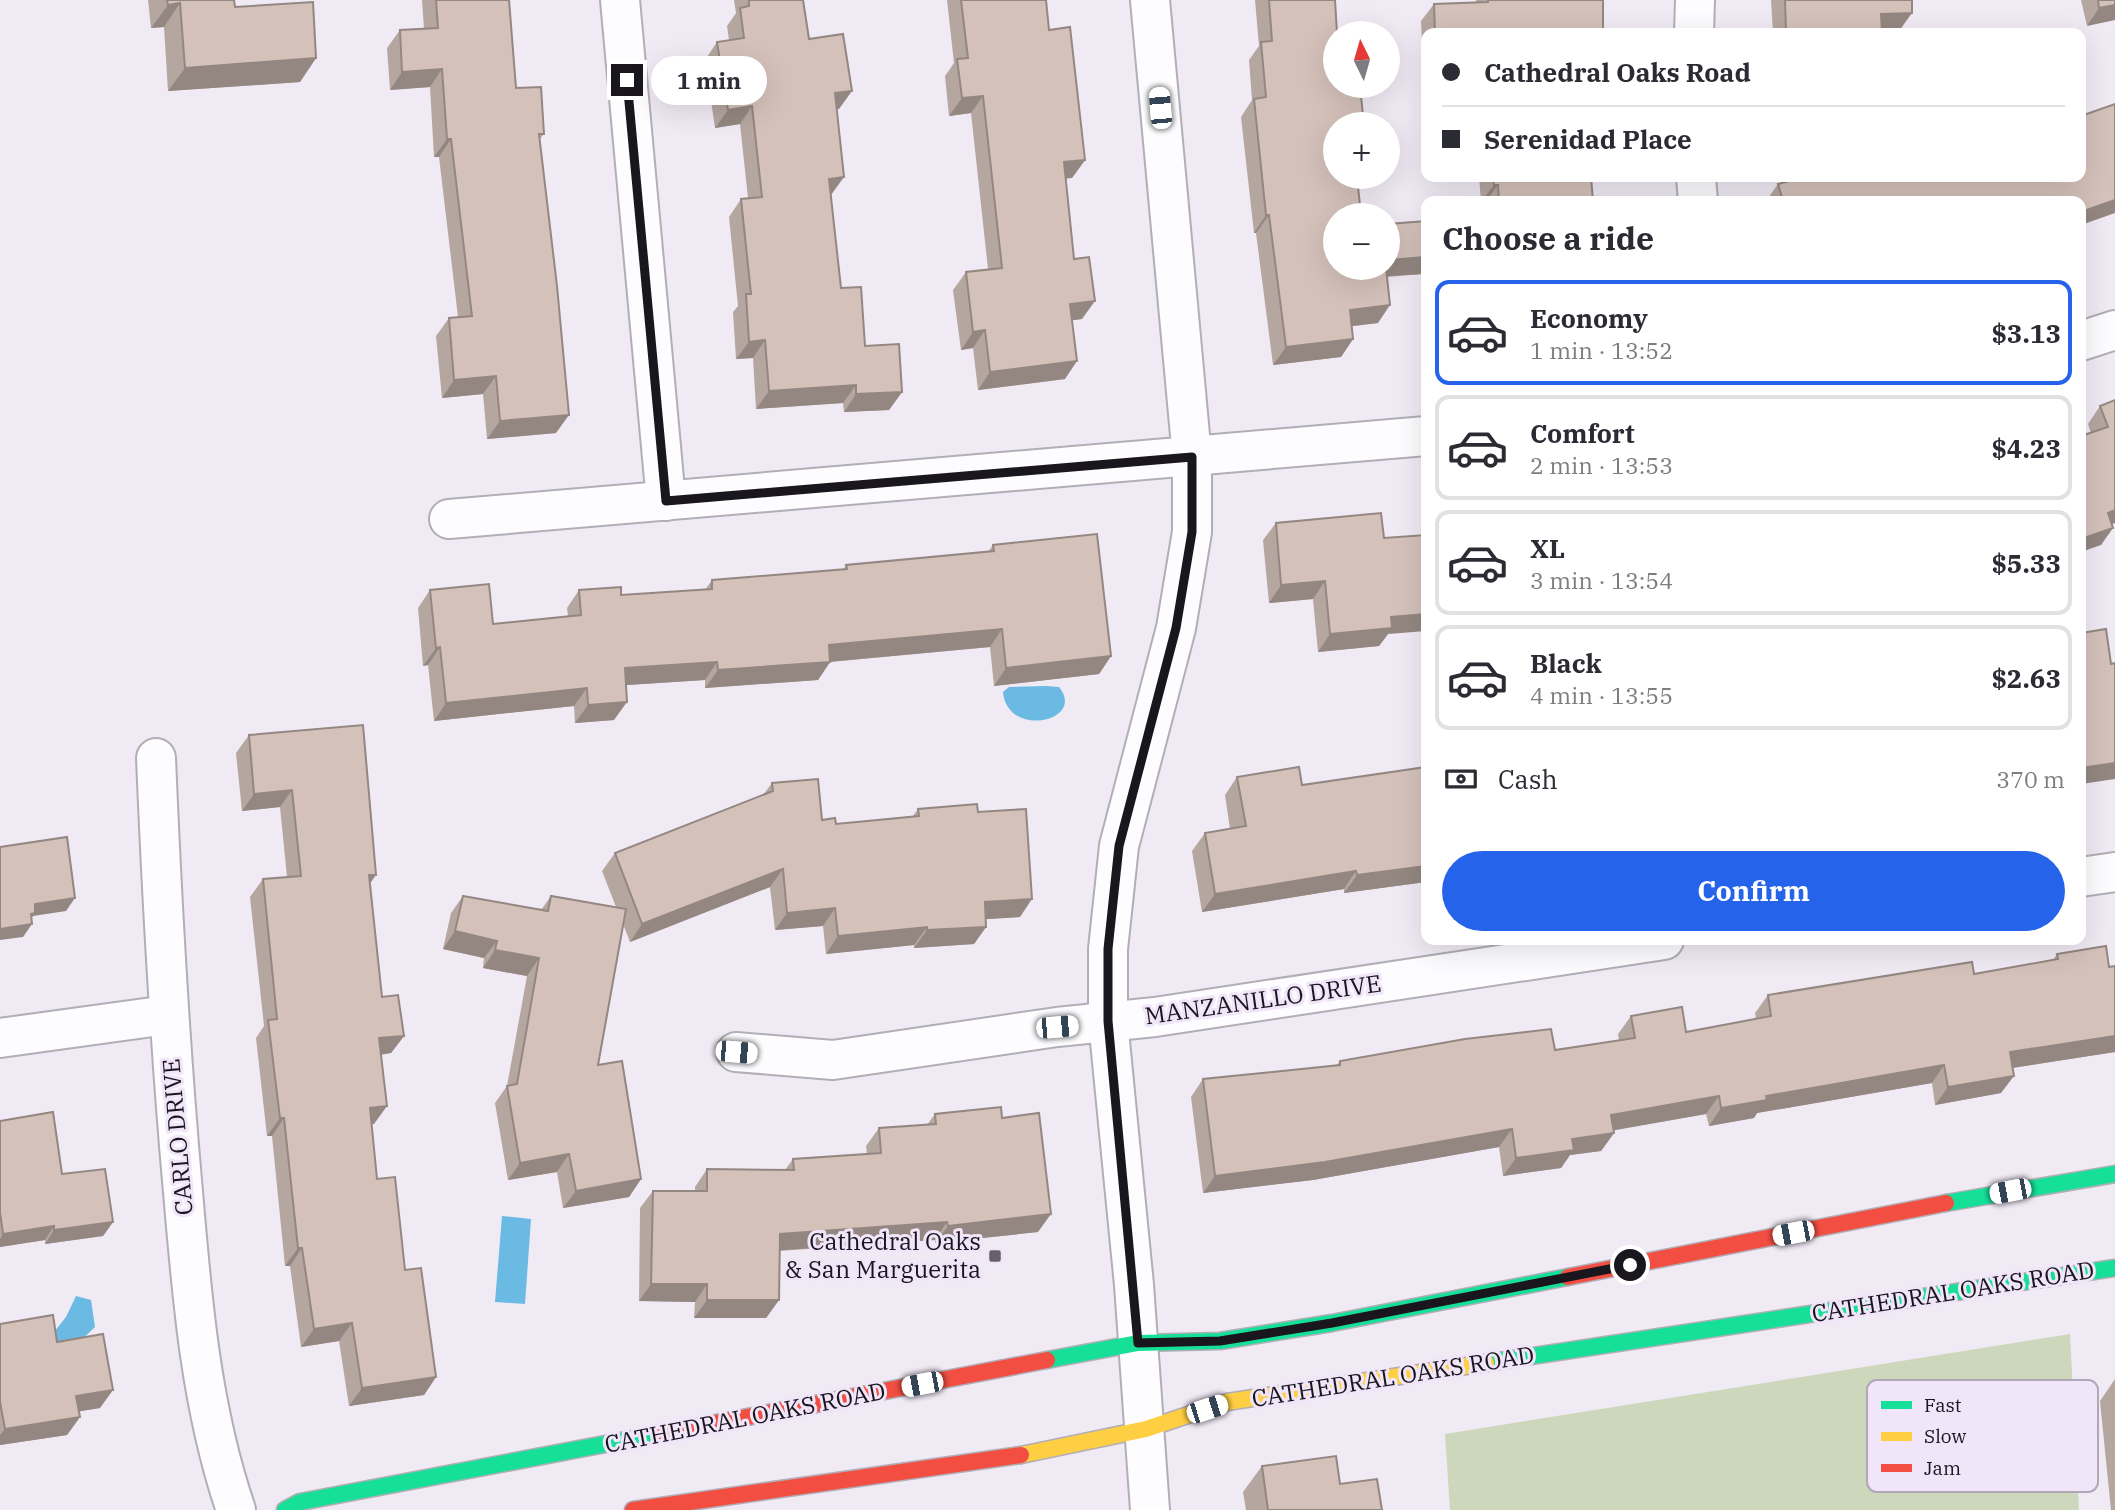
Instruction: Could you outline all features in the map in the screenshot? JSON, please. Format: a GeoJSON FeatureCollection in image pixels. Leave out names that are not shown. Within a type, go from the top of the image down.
{"type":"FeatureCollection","features":[{"type":"Feature","properties":{"kind":"main road","name":"CATHEDRAL OAKS ROAD"},"geometry":{"type":"LineString","coordinates":[[285,1510],[300,1502],[1138,1343],[1220,1341],[1332,1323],[2037,1185],[2115,1174]]}},
{"type":"Feature","properties":{"kind":"main road","name":"CATHEDRAL OAKS ROAD"},"geometry":{"type":"LineString","coordinates":[[633,1510],[1017,1456],[1146,1429],[1227,1402],[2115,1268]]}},
{"type":"Feature","properties":{"kind":"street"},"geometry":{"type":"LineString","coordinates":[[620,0],[666,501]]}},
{"type":"Feature","properties":{"kind":"street"},"geometry":{"type":"LineString","coordinates":[[1150,0],[1192,457],[1192,532],[1176,628],[1119,846],[1108,949],[1108,1021],[1146,1429],[1145,1471],[1150,1510]]}},
{"type":"Feature","properties":{"kind":"street"},"geometry":{"type":"LineString","coordinates":[[1694,28],[1695,0]]}},
{"type":"Feature","properties":{"kind":"street"},"geometry":{"type":"LineString","coordinates":[[2086,339],[2115,330]]}},
{"type":"Feature","properties":{"kind":"street"},"geometry":{"type":"LineString","coordinates":[[449,519],[1421,436]]}},
{"type":"Feature","properties":{"kind":"street","name":"CARLO DRIVE"},"geometry":{"type":"LineString","coordinates":[[156,758],[167,1015],[194,1315],[219,1461],[236,1510]]}},
{"type":"Feature","properties":{"kind":"street"},"geometry":{"type":"LineString","coordinates":[[2086,876],[2115,872]]}},
{"type":"Feature","properties":{"kind":"street","name":"MANZANILLO DRIVE"},"geometry":{"type":"LineString","coordinates":[[736,1052],[833,1060],[1630,945]]}},
{"type":"Feature","properties":{"kind":"street"},"geometry":{"type":"LineString","coordinates":[[0,1038],[167,1015]]}},
{"type":"Feature","properties":{"kind":"green space"},"geometry":{"type":"Polygon","coordinates":[[[2070,1334],[2072,1380],[1867,1380],[1867,1492],[2078,1492],[2079,1510],[1450,1510],[1445,1434],[2070,1334]]]}},
{"type":"Feature","properties":{"kind":"water"},"geometry":{"type":"Polygon","coordinates":[[[1009,687],[1059,687],[1065,699],[1063,709],[1055,716],[1043,720],[1017,716],[1008,707],[1003,692],[1009,687]]]}},
{"type":"Feature","properties":{"kind":"water"},"geometry":{"type":"Polygon","coordinates":[[[502,1216],[531,1219],[525,1304],[495,1302],[502,1216]]]}},
{"type":"Feature","properties":{"kind":"water"},"geometry":{"type":"Polygon","coordinates":[[[76,1296],[91,1300],[95,1327],[75,1346],[55,1347],[54,1332],[66,1317],[76,1296]]]}},
{"type":"Feature","properties":{"kind":"building"},"geometry":{"type":"Polygon","coordinates":[[[167,0],[234,0],[235,7],[313,2],[316,58],[185,68],[180,3],[168,5],[167,0]]]}},
{"type":"Feature","properties":{"kind":"building"},"geometry":{"type":"Polygon","coordinates":[[[436,0],[509,0],[516,88],[541,87],[544,134],[539,134],[569,415],[500,421],[496,376],[454,380],[449,318],[472,316],[451,139],[447,139],[442,69],[402,72],[400,30],[438,28],[436,0]]]}},
{"type":"Feature","properties":{"kind":"building"},"geometry":{"type":"Polygon","coordinates":[[[749,0],[803,0],[809,39],[843,34],[852,91],[835,93],[844,177],[829,179],[841,288],[861,287],[865,346],[899,344],[902,392],[856,394],[856,385],[769,391],[765,340],[749,342],[746,294],[751,294],[741,199],[762,197],[752,106],[728,110],[717,42],[744,38],[740,8],[749,6],[749,0]]]}},
{"type":"Feature","properties":{"kind":"building"},"geometry":{"type":"Polygon","coordinates":[[[961,0],[1046,0],[1049,30],[1070,27],[1085,160],[1064,162],[1074,259],[1089,257],[1095,301],[1070,304],[1077,361],[990,372],[985,330],[973,332],[966,272],[1002,268],[983,96],[962,98],[957,59],[968,58],[961,0]]]}},
{"type":"Feature","properties":{"kind":"building"},"geometry":{"type":"Polygon","coordinates":[[[1269,0],[1335,0],[1336,21],[1323,21],[1323,98],[1361,98],[1363,112],[1323,112],[1323,189],[1358,189],[1360,203],[1323,203],[1323,280],[1387,280],[1390,305],[1350,310],[1353,339],[1286,347],[1269,215],[1266,215],[1254,99],[1266,97],[1261,42],[1272,41],[1269,0]]]}},
{"type":"Feature","properties":{"kind":"building"},"geometry":{"type":"Polygon","coordinates":[[[1603,0],[1603,28],[1435,28],[1434,4],[1603,0]]]}},
{"type":"Feature","properties":{"kind":"building"},"geometry":{"type":"Polygon","coordinates":[[[1785,0],[1912,0],[1912,13],[1881,14],[1882,28],[1786,28],[1785,0]]]}},
{"type":"Feature","properties":{"kind":"building"},"geometry":{"type":"Polygon","coordinates":[[[2098,0],[2115,0],[2115,5],[2099,8],[2098,0]]]}},
{"type":"Feature","properties":{"kind":"building"},"geometry":{"type":"Polygon","coordinates":[[[2115,104],[2115,200],[2086,210],[2086,196],[1782,196],[1778,184],[2086,182],[2086,114],[2115,104]]]}},
{"type":"Feature","properties":{"kind":"building"},"geometry":{"type":"Polygon","coordinates":[[[1494,182],[1591,182],[1593,196],[1499,196],[1498,185],[1494,185],[1494,182]]]}},
{"type":"Feature","properties":{"kind":"building"},"geometry":{"type":"Polygon","coordinates":[[[1421,221],[1421,257],[1400,259],[1400,223],[1421,221]]]}},
{"type":"Feature","properties":{"kind":"building"},"geometry":{"type":"Polygon","coordinates":[[[2115,400],[2115,510],[2108,513],[2113,528],[2086,537],[2086,434],[2108,427],[2100,406],[2115,400]]]}},
{"type":"Feature","properties":{"kind":"building"},"geometry":{"type":"Polygon","coordinates":[[[1381,513],[1384,538],[1421,535],[1421,614],[1391,617],[1392,628],[1330,634],[1325,581],[1281,585],[1276,523],[1381,513]]]}},
{"type":"Feature","properties":{"kind":"building"},"geometry":{"type":"Polygon","coordinates":[[[1097,534],[1111,656],[1006,668],[1002,629],[829,645],[830,662],[718,670],[717,662],[625,668],[627,702],[588,705],[587,688],[446,703],[440,647],[436,648],[430,590],[489,584],[493,624],[581,615],[579,590],[621,587],[621,595],[712,589],[712,580],[847,569],[846,565],[994,551],[993,545],[1097,534]]]}},
{"type":"Feature","properties":{"kind":"building"},"geometry":{"type":"Polygon","coordinates":[[[2106,629],[2111,664],[2115,663],[2115,763],[2086,767],[2086,632],[2106,629]]]}},
{"type":"Feature","properties":{"kind":"building"},"geometry":{"type":"Polygon","coordinates":[[[363,725],[376,875],[369,875],[382,997],[398,995],[404,1036],[379,1038],[387,1106],[370,1108],[377,1179],[395,1177],[405,1270],[421,1268],[436,1377],[362,1388],[352,1323],[314,1329],[302,1248],[298,1248],[284,1118],[280,1118],[268,1020],[277,1019],[263,879],[301,876],[292,790],[254,794],[249,735],[363,725]]]}},
{"type":"Feature","properties":{"kind":"building"},"geometry":{"type":"Polygon","coordinates":[[[1299,767],[1302,785],[1421,768],[1421,867],[1357,875],[1356,871],[1215,894],[1205,833],[1246,826],[1237,777],[1299,767]]]}},
{"type":"Feature","properties":{"kind":"building"},"geometry":{"type":"Polygon","coordinates":[[[818,779],[822,820],[835,818],[836,824],[919,816],[918,809],[977,804],[978,812],[1026,809],[1032,899],[985,902],[986,927],[927,930],[927,927],[838,936],[835,908],[787,913],[783,869],[642,924],[615,853],[773,791],[772,783],[818,779]]]}},
{"type":"Feature","properties":{"kind":"building"},"geometry":{"type":"Polygon","coordinates":[[[67,837],[75,898],[35,904],[35,913],[31,914],[32,924],[0,929],[0,847],[67,837]]]}},
{"type":"Feature","properties":{"kind":"building"},"geometry":{"type":"Polygon","coordinates":[[[463,896],[548,911],[551,896],[626,909],[598,1065],[622,1061],[641,1179],[576,1191],[569,1154],[520,1163],[507,1086],[517,1084],[539,958],[495,950],[497,941],[455,931],[463,896]]]}},
{"type":"Feature","properties":{"kind":"building"},"geometry":{"type":"Polygon","coordinates":[[[2106,946],[2109,967],[2115,966],[2115,1036],[2010,1052],[2014,1076],[1948,1087],[1944,1065],[1766,1096],[1767,1100],[1721,1108],[1719,1096],[1611,1115],[1614,1133],[1572,1139],[1574,1150],[1516,1158],[1512,1129],[1325,1162],[1215,1176],[1203,1079],[1340,1065],[1340,1061],[1465,1039],[1551,1029],[1555,1050],[1635,1038],[1631,1016],[1682,1007],[1686,1032],[1771,1016],[1768,995],[1972,962],[1974,974],[2058,959],[2057,954],[2106,946]]]}},
{"type":"Feature","properties":{"kind":"building"},"geometry":{"type":"Polygon","coordinates":[[[1001,1107],[1002,1118],[1039,1113],[1051,1214],[948,1226],[947,1222],[780,1234],[779,1300],[707,1300],[707,1284],[651,1284],[653,1191],[707,1191],[707,1169],[794,1170],[793,1159],[881,1153],[879,1128],[936,1124],[935,1114],[1001,1107]]]}},
{"type":"Feature","properties":{"kind":"building"},"geometry":{"type":"Polygon","coordinates":[[[53,1112],[62,1174],[105,1169],[113,1222],[54,1230],[54,1226],[3,1234],[0,1212],[0,1121],[53,1112]]]}},
{"type":"Feature","properties":{"kind":"building"},"geometry":{"type":"Polygon","coordinates":[[[53,1315],[57,1342],[103,1334],[113,1390],[76,1396],[80,1417],[5,1429],[0,1402],[0,1324],[53,1315]]]}},
{"type":"Feature","properties":{"kind":"building"},"geometry":{"type":"Polygon","coordinates":[[[1336,1456],[1340,1484],[1377,1479],[1382,1510],[1268,1510],[1262,1466],[1336,1456]]]}},
{"type":"Feature","properties":{"kind":"traffic: fast"},"geometry":{"type":"LineString","coordinates":[[1946,1203],[2115,1174]]}},
{"type":"Feature","properties":{"kind":"traffic: fast"},"geometry":{"type":"LineString","coordinates":[[1486,1363],[2115,1268]]}},
{"type":"Feature","properties":{"kind":"traffic: fast"},"geometry":{"type":"LineString","coordinates":[[1047,1360],[1138,1343],[1220,1341],[1332,1323],[1568,1277]]}},
{"type":"Feature","properties":{"kind":"traffic: fast"},"geometry":{"type":"LineString","coordinates":[[285,1510],[300,1502],[658,1434]]}},
{"type":"Feature","properties":{"kind":"traffic: slow"},"geometry":{"type":"LineString","coordinates":[[1021,1455],[1146,1429],[1227,1402],[1486,1363]]}},
{"type":"Feature","properties":{"kind":"traffic: jam"},"geometry":{"type":"LineString","coordinates":[[1568,1277],[1946,1203]]}},
{"type":"Feature","properties":{"kind":"traffic: jam"},"geometry":{"type":"LineString","coordinates":[[658,1434],[1047,1360]]}},
{"type":"Feature","properties":{"kind":"traffic: jam"},"geometry":{"type":"LineString","coordinates":[[633,1510],[1021,1455]]}},
{"type":"Feature","properties":{"kind":"place","name":"Cathedral Oaks & San Marguerita"},"geometry":{"type":"Point","coordinates":[995,1256]}},
{"type":"Feature","properties":{"kind":"route"},"geometry":{"type":"LineString","coordinates":[[627,80],[666,501],[1192,457],[1192,532],[1176,628],[1119,846],[1108,949],[1108,1021],[1138,1343],[1220,1341],[1332,1323],[1630,1265]]}}]}
